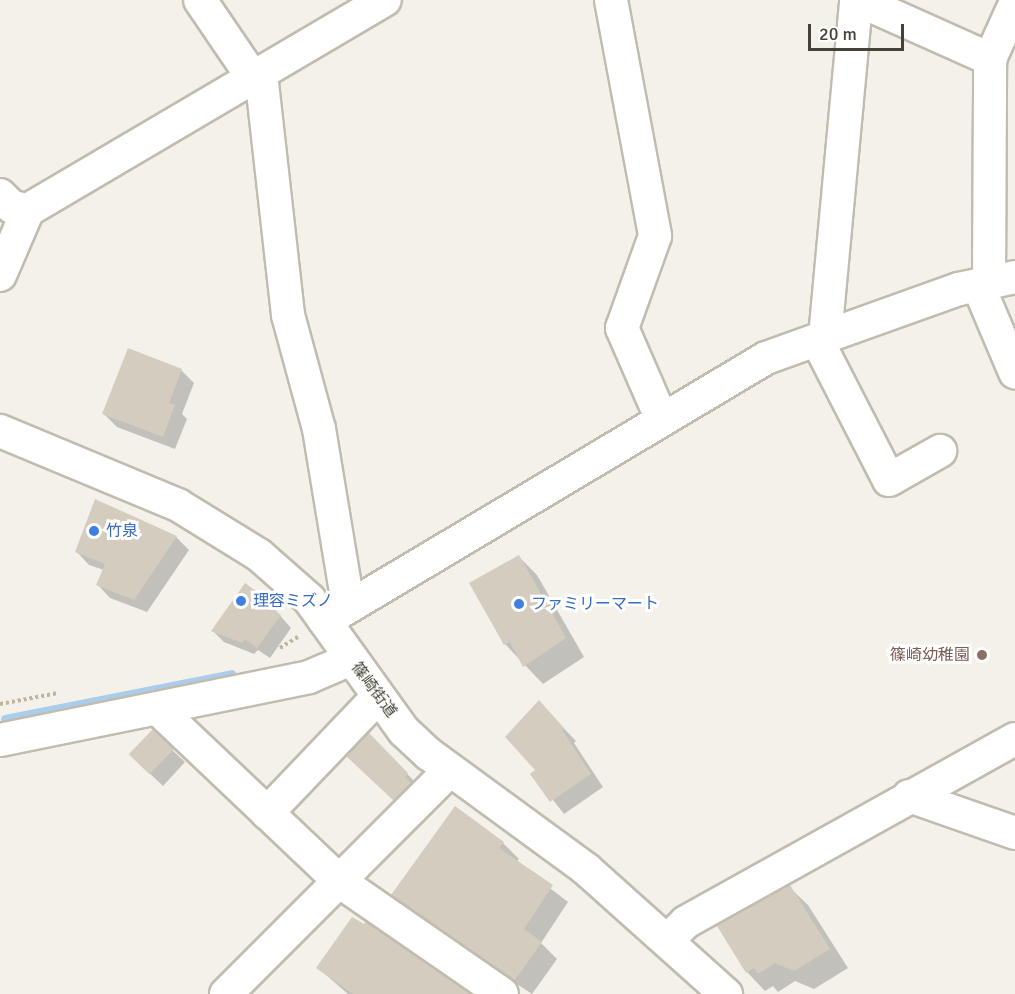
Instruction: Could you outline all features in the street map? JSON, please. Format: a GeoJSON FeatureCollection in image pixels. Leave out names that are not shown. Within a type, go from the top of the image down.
{"type":"FeatureCollection","features":[{"type":"Feature","properties":{"kind":"street"},"geometry":{"type":"LineString","coordinates":[[200,0],[257,76],[288,315],[319,429],[337,612],[766,358],[994,281]]}},
{"type":"Feature","properties":{"kind":"street"},"geometry":{"type":"LineString","coordinates":[[611,0],[655,236],[622,328],[662,420]]}},
{"type":"Feature","properties":{"kind":"street"},"geometry":{"type":"LineString","coordinates":[[940,451],[889,480],[821,338],[857,0],[990,59]]}},
{"type":"Feature","properties":{"kind":"street"},"geometry":{"type":"LineString","coordinates":[[0,275],[28,210],[257,76],[376,2]]}},
{"type":"Feature","properties":{"kind":"street"},"geometry":{"type":"LineString","coordinates":[[1015,4],[990,59],[994,281],[1015,372]]}},
{"type":"Feature","properties":{"kind":"street"},"geometry":{"type":"LineString","coordinates":[[0,195],[12,207],[28,210]]}},
{"type":"Feature","properties":{"kind":"street","name":"篠崎街道"},"geometry":{"type":"LineString","coordinates":[[0,431],[178,505],[229,534],[337,612],[351,659],[404,731],[450,770],[586,869],[726,994]]}},
{"type":"Feature","properties":{"kind":"street"},"geometry":{"type":"LineString","coordinates":[[0,740],[159,710],[309,677],[351,659]]}},
{"type":"Feature","properties":{"kind":"street"},"geometry":{"type":"LineString","coordinates":[[267,813],[378,697]]}},
{"type":"Feature","properties":{"kind":"street"},"geometry":{"type":"LineString","coordinates":[[159,710],[339,881],[502,994]]}},
{"type":"Feature","properties":{"kind":"street"},"geometry":{"type":"LineString","coordinates":[[667,941],[686,922],[1015,739]]}},
{"type":"Feature","properties":{"kind":"street"},"geometry":{"type":"LineString","coordinates":[[226,994],[450,770]]}},
{"type":"Feature","properties":{"kind":"street"},"geometry":{"type":"LineString","coordinates":[[909,796],[1015,833]]}},
{"type":"Feature","properties":{"kind":"building"},"geometry":{"type":"Polygon","coordinates":[[[128,348],[182,369],[169,403],[175,405],[163,437],[102,414],[128,348]]]}},
{"type":"Feature","properties":{"kind":"building"},"geometry":{"type":"Polygon","coordinates":[[[95,499],[177,536],[134,600],[96,585],[105,564],[75,552],[95,499]]]}},
{"type":"Feature","properties":{"kind":"building"},"geometry":{"type":"Polygon","coordinates":[[[519,555],[566,638],[523,667],[510,642],[504,645],[469,583],[519,555]]]}},
{"type":"Feature","properties":{"kind":"building"},"geometry":{"type":"Polygon","coordinates":[[[245,583],[271,602],[269,606],[281,615],[257,648],[245,639],[242,643],[211,631],[245,583]]]}},
{"type":"Feature","properties":{"kind":"building"},"geometry":{"type":"Polygon","coordinates":[[[539,700],[564,728],[562,730],[591,774],[550,802],[530,774],[535,770],[505,737],[539,700]]]}},
{"type":"Feature","properties":{"kind":"building"},"geometry":{"type":"Polygon","coordinates":[[[153,729],[174,749],[150,774],[129,754],[153,729]]]}},
{"type":"Feature","properties":{"kind":"building"},"geometry":{"type":"Polygon","coordinates":[[[369,733],[408,773],[405,777],[411,783],[394,801],[346,756],[369,733]]]}},
{"type":"Feature","properties":{"kind":"building"},"geometry":{"type":"Polygon","coordinates":[[[455,806],[504,842],[499,848],[553,885],[524,929],[542,942],[514,981],[391,895],[455,806]]]}},
{"type":"Feature","properties":{"kind":"building"},"geometry":{"type":"Polygon","coordinates":[[[790,885],[830,949],[794,971],[775,963],[758,974],[754,968],[746,973],[717,926],[790,885]]]}},
{"type":"Feature","properties":{"kind":"building"},"geometry":{"type":"Polygon","coordinates":[[[352,917],[364,924],[366,921],[470,994],[353,994],[316,968],[352,917]]]}},
{"type":"Feature","properties":{"kind":"waterway"},"geometry":{"type":"LineString","coordinates":[[5,719],[232,674]]}},
{"type":"Feature","properties":{"kind":"place","name":"竹泉"},"geometry":{"type":"Point","coordinates":[94,531]}},
{"type":"Feature","properties":{"kind":"place","name":"理容ミズノ"},"geometry":{"type":"Point","coordinates":[241,601]}},
{"type":"Feature","properties":{"kind":"place","name":"ファミリーマート"},"geometry":{"type":"Point","coordinates":[519,604]}},
{"type":"Feature","properties":{"kind":"place","name":"篠崎幼稚園"},"geometry":{"type":"Point","coordinates":[982,655]}}]}
